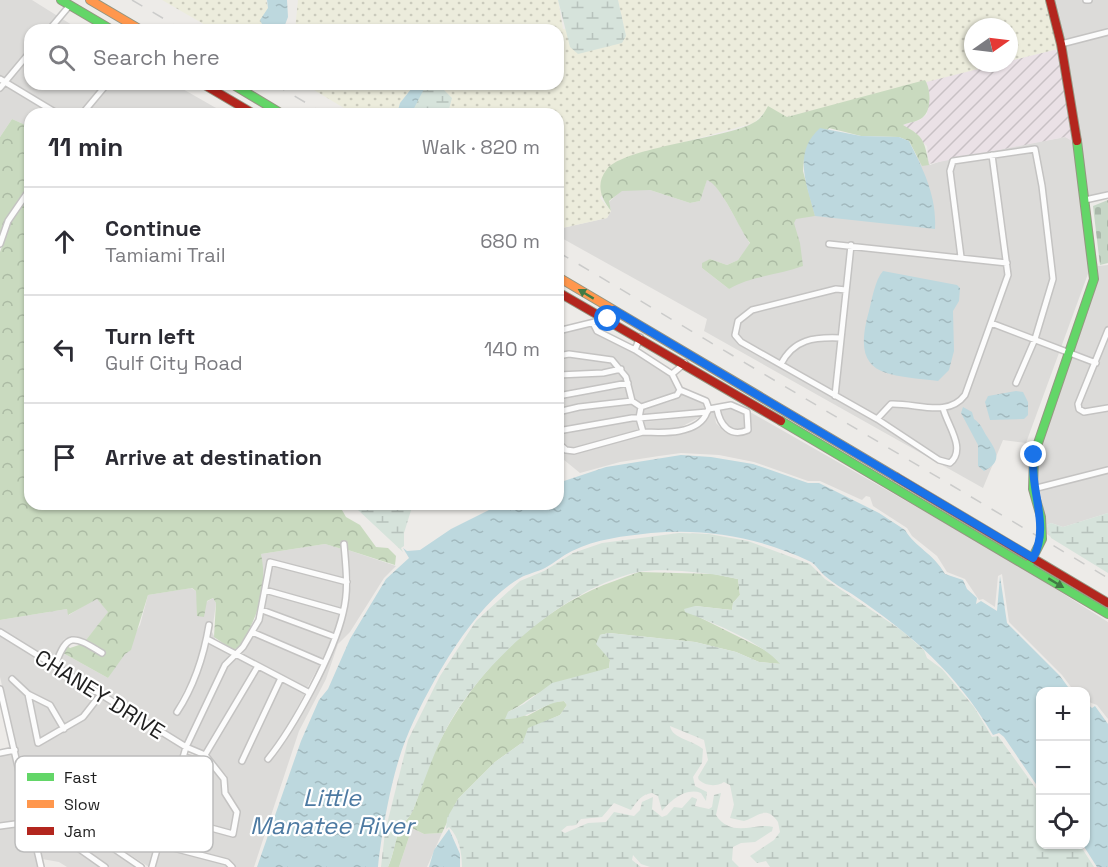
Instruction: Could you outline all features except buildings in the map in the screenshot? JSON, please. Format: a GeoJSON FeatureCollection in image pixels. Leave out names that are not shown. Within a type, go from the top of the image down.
{"type":"FeatureCollection","features":[{"type":"Feature","properties":{"kind":"main road"},"geometry":{"type":"LineString","coordinates":[[61,0],[102,24]]}},
{"type":"Feature","properties":{"kind":"main road"},"geometry":{"type":"LineString","coordinates":[[90,0],[131,24]]}},
{"type":"Feature","properties":{"kind":"main road"},"geometry":{"type":"LineString","coordinates":[[1028,567],[1042,539],[1041,517],[1033,489],[1034,455],[1094,279],[1062,44],[1050,0]]}},
{"type":"Feature","properties":{"kind":"main road"},"geometry":{"type":"LineString","coordinates":[[213,90],[244,108]]}},
{"type":"Feature","properties":{"kind":"main road"},"geometry":{"type":"LineString","coordinates":[[242,90],[272,108]]}},
{"type":"Feature","properties":{"kind":"main road"},"geometry":{"type":"LineString","coordinates":[[564,281],[1108,603]]}},
{"type":"Feature","properties":{"kind":"main road"},"geometry":{"type":"LineString","coordinates":[[564,295],[685,363],[1108,614]]}},
{"type":"Feature","properties":{"kind":"street"},"geometry":{"type":"LineString","coordinates":[[54,24],[70,5]]}},
{"type":"Feature","properties":{"kind":"street"},"geometry":{"type":"LineString","coordinates":[[1062,44],[1108,32]]}},
{"type":"Feature","properties":{"kind":"street"},"geometry":{"type":"LineString","coordinates":[[0,88],[2,80],[24,58]]}},
{"type":"Feature","properties":{"kind":"street"},"geometry":{"type":"LineString","coordinates":[[2,80],[48,108]]}},
{"type":"Feature","properties":{"kind":"street"},"geometry":{"type":"LineString","coordinates":[[87,108],[101,90]]}},
{"type":"Feature","properties":{"kind":"street"},"geometry":{"type":"LineString","coordinates":[[961,257],[950,171],[953,161],[1035,149],[1038,156],[1053,279],[1035,339],[1016,383]]}},
{"type":"Feature","properties":{"kind":"street"},"geometry":{"type":"LineString","coordinates":[[877,419],[891,404],[944,408],[958,405],[965,395],[1008,275],[992,155]]}},
{"type":"Feature","properties":{"kind":"street"},"geometry":{"type":"LineString","coordinates":[[1085,200],[1108,195]]}},
{"type":"Feature","properties":{"kind":"street"},"geometry":{"type":"LineString","coordinates":[[0,244],[8,221],[24,198]]}},
{"type":"Feature","properties":{"kind":"street"},"geometry":{"type":"LineString","coordinates":[[829,244],[1007,263]]}},
{"type":"Feature","properties":{"kind":"street"},"geometry":{"type":"LineString","coordinates":[[835,396],[851,245]]}},
{"type":"Feature","properties":{"kind":"street"},"geometry":{"type":"LineString","coordinates":[[846,290],[836,289],[752,310],[738,321],[735,335],[741,342],[877,419],[939,460],[950,463],[957,453],[944,408]]}},
{"type":"Feature","properties":{"kind":"street"},"geometry":{"type":"LineString","coordinates":[[564,330],[608,319],[614,310]]}},
{"type":"Feature","properties":{"kind":"street"},"geometry":{"type":"LineString","coordinates":[[564,448],[574,452],[643,432],[678,432],[702,420],[708,411],[706,401],[680,390],[672,374],[635,350],[597,331],[593,323]]}},
{"type":"Feature","properties":{"kind":"street"},"geometry":{"type":"LineString","coordinates":[[992,323],[1096,363]]}},
{"type":"Feature","properties":{"kind":"street"},"geometry":{"type":"LineString","coordinates":[[1107,333],[1078,404],[1079,409],[1084,412],[1108,408]]}},
{"type":"Feature","properties":{"kind":"street"},"geometry":{"type":"LineString","coordinates":[[635,350],[640,337]]}},
{"type":"Feature","properties":{"kind":"street"},"geometry":{"type":"LineString","coordinates":[[781,364],[787,353],[802,341],[840,338]]}},
{"type":"Feature","properties":{"kind":"street"},"geometry":{"type":"LineString","coordinates":[[564,354],[607,358],[621,369],[628,383],[632,401],[640,407]]}},
{"type":"Feature","properties":{"kind":"street"},"geometry":{"type":"LineString","coordinates":[[672,374],[685,363]]}},
{"type":"Feature","properties":{"kind":"street"},"geometry":{"type":"LineString","coordinates":[[564,375],[603,374],[621,369]]}},
{"type":"Feature","properties":{"kind":"street"},"geometry":{"type":"LineString","coordinates":[[564,395],[628,383]]}},
{"type":"Feature","properties":{"kind":"street"},"geometry":{"type":"LineString","coordinates":[[640,407],[671,399],[680,390]]}},
{"type":"Feature","properties":{"kind":"street"},"geometry":{"type":"LineString","coordinates":[[564,411],[632,401]]}},
{"type":"Feature","properties":{"kind":"street"},"geometry":{"type":"LineString","coordinates":[[564,430],[639,418],[708,411],[731,405],[747,412],[748,430],[741,433],[728,430],[719,422],[717,409]]}},
{"type":"Feature","properties":{"kind":"street"},"geometry":{"type":"LineString","coordinates":[[640,407],[639,418],[643,432]]}},
{"type":"Feature","properties":{"kind":"street"},"geometry":{"type":"LineString","coordinates":[[848,460],[853,452]]}},
{"type":"Feature","properties":{"kind":"street"},"geometry":{"type":"LineString","coordinates":[[1033,489],[1108,470]]}},
{"type":"Feature","properties":{"kind":"street"},"geometry":{"type":"LineString","coordinates":[[268,759],[284,740],[335,637],[343,612],[348,582],[344,544]]}},
{"type":"Feature","properties":{"kind":"street"},"geometry":{"type":"LineString","coordinates":[[183,756],[225,666],[252,632],[262,610],[270,562],[348,582]]}},
{"type":"Feature","properties":{"kind":"street"},"geometry":{"type":"LineString","coordinates":[[265,590],[343,612]]}},
{"type":"Feature","properties":{"kind":"street"},"geometry":{"type":"LineString","coordinates":[[262,610],[335,637]]}},
{"type":"Feature","properties":{"kind":"street"},"geometry":{"type":"LineString","coordinates":[[177,711],[194,679],[207,639],[209,625]]}},
{"type":"Feature","properties":{"kind":"street","name":"CHANEY DRIVE"},"geometry":{"type":"LineString","coordinates":[[0,632],[186,747],[205,755]]}},
{"type":"Feature","properties":{"kind":"street"},"geometry":{"type":"LineString","coordinates":[[252,632],[324,663]]}},
{"type":"Feature","properties":{"kind":"street"},"geometry":{"type":"LineString","coordinates":[[55,666],[64,643],[69,639],[76,638],[102,653]]}},
{"type":"Feature","properties":{"kind":"street"},"geometry":{"type":"LineString","coordinates":[[207,639],[308,692]]}},
{"type":"Feature","properties":{"kind":"street"},"geometry":{"type":"LineString","coordinates":[[205,755],[258,666]]}},
{"type":"Feature","properties":{"kind":"street"},"geometry":{"type":"LineString","coordinates":[[242,761],[281,678]]}},
{"type":"Feature","properties":{"kind":"street"},"geometry":{"type":"LineString","coordinates":[[12,679],[28,694],[50,705],[64,729]]}},
{"type":"Feature","properties":{"kind":"street"},"geometry":{"type":"LineString","coordinates":[[0,689],[16,756]]}},
{"type":"Feature","properties":{"kind":"street"},"geometry":{"type":"LineString","coordinates":[[28,694],[38,743],[83,717],[101,694]]}},
{"type":"Feature","properties":{"kind":"street"},"geometry":{"type":"LineString","coordinates":[[0,753],[15,750]]}},
{"type":"Feature","properties":{"kind":"street"},"geometry":{"type":"LineString","coordinates":[[213,766],[224,779],[225,793],[237,812],[233,834],[213,828]]}},
{"type":"Feature","properties":{"kind":"street"},"geometry":{"type":"LineString","coordinates":[[0,826],[15,824]]}},
{"type":"Feature","properties":{"kind":"street"},"geometry":{"type":"LineString","coordinates":[[37,852],[41,867]]}},
{"type":"Feature","properties":{"kind":"street"},"geometry":{"type":"LineString","coordinates":[[84,852],[105,867]]}},
{"type":"Feature","properties":{"kind":"street"},"geometry":{"type":"LineString","coordinates":[[119,852],[141,867]]}},
{"type":"Feature","properties":{"kind":"street"},"geometry":{"type":"LineString","coordinates":[[152,867],[156,852]]}},
{"type":"Feature","properties":{"kind":"street"},"geometry":{"type":"LineString","coordinates":[[189,852],[227,862],[232,867]]}},
{"type":"Feature","properties":{"kind":"shaded area"},"geometry":{"type":"Polygon","coordinates":[[[0,0],[32,0],[70,24],[24,24],[24,90],[98,90],[84,108],[24,108],[24,124],[12,119],[0,137],[0,0]]]}},
{"type":"Feature","properties":{"kind":"shaded area"},"geometry":{"type":"Polygon","coordinates":[[[1053,0],[1108,0],[1108,29],[1064,41],[1053,0]]]}},
{"type":"Feature","properties":{"kind":"shaded area"},"geometry":{"type":"Polygon","coordinates":[[[1108,35],[1108,192],[1088,197],[1065,46],[1108,35]]]}},
{"type":"Feature","properties":{"kind":"shaded area"},"geometry":{"type":"Polygon","coordinates":[[[1058,49],[1074,142],[1065,137],[929,164],[927,146],[902,125],[920,120],[927,114],[926,81],[964,72],[1018,72],[1018,59],[1058,49]]]}},
{"type":"Feature","properties":{"kind":"shaded area"},"geometry":{"type":"Polygon","coordinates":[[[105,90],[184,90],[216,108],[90,108],[105,90]]]}},
{"type":"Feature","properties":{"kind":"shaded area"},"geometry":{"type":"Polygon","coordinates":[[[1066,137],[1074,142],[1089,271],[1026,443],[1003,440],[983,488],[704,331],[707,319],[564,239],[564,228],[607,218],[611,211],[609,202],[622,190],[650,190],[690,203],[700,201],[707,179],[712,181],[724,198],[750,244],[738,260],[727,265],[710,259],[702,268],[729,289],[789,198],[927,154],[930,165],[953,157],[1066,137]]]}},
{"type":"Feature","properties":{"kind":"shaded area"},"geometry":{"type":"Polygon","coordinates":[[[1093,237],[1098,266],[1108,265],[1108,513],[1063,527],[1051,523],[1047,525],[1051,537],[1044,532],[1037,491],[1037,455],[1072,357],[1096,274],[1093,237]]]}},
{"type":"Feature","properties":{"kind":"shaded area"},"geometry":{"type":"Polygon","coordinates":[[[591,326],[595,333],[633,352],[670,375],[676,390],[674,394],[641,404],[634,398],[631,381],[624,367],[613,358],[564,352],[564,333],[591,326]]]}},
{"type":"Feature","properties":{"kind":"shaded area"},"geometry":{"type":"Polygon","coordinates":[[[564,357],[607,361],[617,368],[564,372],[564,357]]]}},
{"type":"Feature","properties":{"kind":"shaded area"},"geometry":{"type":"Polygon","coordinates":[[[620,372],[624,381],[564,392],[564,376],[604,376],[620,372]]]}},
{"type":"Feature","properties":{"kind":"shaded area"},"geometry":{"type":"Polygon","coordinates":[[[626,386],[628,399],[579,404],[564,408],[564,398],[626,386]]]}},
{"type":"Feature","properties":{"kind":"shaded area"},"geometry":{"type":"Polygon","coordinates":[[[681,393],[704,403],[705,409],[642,416],[643,409],[672,401],[681,393]]]}},
{"type":"Feature","properties":{"kind":"shaded area"},"geometry":{"type":"Polygon","coordinates":[[[631,404],[637,408],[636,415],[564,428],[564,413],[580,409],[631,404]]]}},
{"type":"Feature","properties":{"kind":"shaded area"},"geometry":{"type":"Polygon","coordinates":[[[731,408],[745,414],[745,428],[741,430],[729,428],[722,421],[720,411],[731,408]]]}},
{"type":"Feature","properties":{"kind":"shaded area"},"geometry":{"type":"Polygon","coordinates":[[[710,412],[714,412],[716,423],[725,432],[740,436],[751,430],[750,412],[1013,562],[1108,622],[1108,719],[1097,705],[1090,702],[1090,687],[1071,687],[1009,622],[1002,574],[998,576],[995,607],[983,599],[979,600],[965,579],[947,572],[937,556],[912,536],[907,528],[873,506],[870,497],[866,496],[862,500],[820,481],[808,481],[754,462],[719,455],[681,453],[620,462],[580,473],[564,460],[564,452],[574,454],[638,435],[679,434],[703,422],[710,412]]]}},
{"type":"Feature","properties":{"kind":"shaded area"},"geometry":{"type":"Polygon","coordinates":[[[702,416],[677,429],[645,429],[643,422],[702,416]]]}},
{"type":"Feature","properties":{"kind":"shaded area"},"geometry":{"type":"Polygon","coordinates":[[[632,420],[637,421],[638,430],[573,449],[564,446],[564,433],[632,420]]]}},
{"type":"Feature","properties":{"kind":"shaded area"},"geometry":{"type":"Polygon","coordinates":[[[325,544],[342,549],[344,579],[269,559],[264,580],[261,554],[325,544]]]}},
{"type":"Feature","properties":{"kind":"shaded area"},"geometry":{"type":"Polygon","coordinates":[[[348,550],[396,566],[384,578],[350,632],[338,644],[326,679],[299,731],[254,867],[234,867],[228,859],[200,852],[213,852],[213,831],[232,836],[236,834],[240,811],[228,792],[227,776],[213,761],[213,756],[208,755],[259,669],[277,679],[238,763],[243,764],[282,682],[305,693],[281,738],[265,760],[268,762],[286,741],[339,636],[347,611],[351,581],[348,550]]]}},
{"type":"Feature","properties":{"kind":"shaded area"},"geometry":{"type":"Polygon","coordinates":[[[272,566],[344,584],[341,609],[269,588],[272,566]]]}},
{"type":"Feature","properties":{"kind":"shaded area"},"geometry":{"type":"Polygon","coordinates":[[[191,588],[196,591],[198,607],[213,598],[216,603],[212,632],[216,640],[210,637],[212,623],[207,622],[202,647],[191,678],[173,712],[177,715],[181,711],[197,680],[209,643],[232,655],[222,665],[185,743],[58,665],[63,653],[108,678],[140,625],[148,595],[191,588]]]}},
{"type":"Feature","properties":{"kind":"shaded area"},"geometry":{"type":"Polygon","coordinates":[[[267,594],[340,614],[334,634],[265,608],[267,594]]]}},
{"type":"Feature","properties":{"kind":"shaded area"},"geometry":{"type":"Polygon","coordinates":[[[96,598],[109,612],[86,640],[75,636],[64,639],[53,662],[0,629],[0,620],[67,609],[69,615],[96,598]]]}},
{"type":"Feature","properties":{"kind":"shaded area"},"geometry":{"type":"Polygon","coordinates":[[[264,614],[332,638],[322,659],[256,631],[264,614]]]}},
{"type":"Feature","properties":{"kind":"shaded area"},"geometry":{"type":"Polygon","coordinates":[[[253,635],[320,664],[307,688],[240,653],[253,635]]]}},
{"type":"Feature","properties":{"kind":"shaded area"},"geometry":{"type":"Polygon","coordinates":[[[0,636],[97,695],[81,715],[65,725],[52,703],[29,691],[13,676],[8,679],[25,695],[36,746],[60,735],[84,719],[102,698],[183,748],[181,756],[18,756],[0,677],[0,636]]]}},
{"type":"Feature","properties":{"kind":"shaded area"},"geometry":{"type":"Polygon","coordinates":[[[236,657],[254,667],[204,751],[189,746],[227,667],[236,657]]]}},
{"type":"Feature","properties":{"kind":"shaded area"},"geometry":{"type":"Polygon","coordinates":[[[32,698],[48,707],[60,728],[40,739],[32,698]]]}},
{"type":"Feature","properties":{"kind":"shaded area"},"geometry":{"type":"Polygon","coordinates":[[[12,753],[15,766],[15,821],[0,823],[0,756],[12,753]]]}},
{"type":"Feature","properties":{"kind":"shaded area"},"geometry":{"type":"Polygon","coordinates":[[[213,770],[221,780],[222,793],[234,813],[231,831],[213,826],[213,770]]]}},
{"type":"Feature","properties":{"kind":"shaded area"},"geometry":{"type":"Polygon","coordinates":[[[15,826],[15,852],[34,852],[38,867],[0,867],[0,828],[15,826]]]}},
{"type":"Feature","properties":{"kind":"shaded area"},"geometry":{"type":"Polygon","coordinates":[[[412,828],[424,834],[442,833],[427,867],[399,867],[412,828]]]}},
{"type":"Feature","properties":{"kind":"shaded area"},"geometry":{"type":"Polygon","coordinates":[[[40,852],[80,852],[100,867],[67,867],[59,862],[42,859],[40,852]]]}},
{"type":"Feature","properties":{"kind":"shaded area"},"geometry":{"type":"Polygon","coordinates":[[[87,852],[114,852],[136,867],[110,867],[87,852]]]}},
{"type":"Feature","properties":{"kind":"shaded area"},"geometry":{"type":"Polygon","coordinates":[[[126,852],[153,852],[149,867],[126,852]]]}},
{"type":"Feature","properties":{"kind":"shaded area"},"geometry":{"type":"Polygon","coordinates":[[[159,852],[179,852],[229,867],[155,867],[159,852]]]}},
{"type":"Feature","properties":{"kind":"green space"},"geometry":{"type":"Polygon","coordinates":[[[162,0],[266,0],[268,8],[262,24],[204,24],[162,0]]]}},
{"type":"Feature","properties":{"kind":"green space"},"geometry":{"type":"Polygon","coordinates":[[[298,0],[558,0],[562,24],[296,24],[298,0]]]}},
{"type":"Feature","properties":{"kind":"green space"},"geometry":{"type":"Polygon","coordinates":[[[558,0],[618,0],[626,36],[622,43],[578,54],[570,47],[558,0]]]}},
{"type":"Feature","properties":{"kind":"green space"},"geometry":{"type":"Polygon","coordinates":[[[618,0],[1045,0],[1058,49],[1018,59],[1018,18],[964,18],[964,72],[966,72],[787,117],[764,113],[754,123],[630,157],[600,198],[611,211],[607,218],[564,228],[564,108],[449,108],[452,98],[444,90],[564,90],[564,29],[626,36],[618,0]]]}},
{"type":"Feature","properties":{"kind":"green space"},"geometry":{"type":"Polygon","coordinates":[[[925,80],[929,94],[928,110],[920,119],[903,125],[922,140],[929,165],[922,166],[909,141],[899,137],[861,136],[829,128],[804,159],[803,171],[815,216],[796,219],[794,223],[803,266],[746,281],[729,289],[702,268],[702,263],[710,259],[727,265],[738,260],[750,243],[718,190],[707,180],[700,201],[690,203],[650,190],[622,191],[609,201],[611,211],[602,196],[600,185],[603,175],[617,161],[653,149],[739,129],[758,120],[768,106],[787,117],[925,80]]]}},
{"type":"Feature","properties":{"kind":"green space"},"geometry":{"type":"Polygon","coordinates":[[[314,90],[410,90],[399,108],[344,108],[314,90]]]}},
{"type":"Feature","properties":{"kind":"green space"},"geometry":{"type":"Polygon","coordinates":[[[421,90],[444,90],[452,98],[449,108],[414,108],[421,90]]]}},
{"type":"Feature","properties":{"kind":"green space"},"geometry":{"type":"Polygon","coordinates":[[[12,119],[24,124],[24,193],[6,221],[0,236],[0,137],[12,119]]]}},
{"type":"Feature","properties":{"kind":"green space"},"geometry":{"type":"Polygon","coordinates":[[[1108,200],[1108,263],[1100,265],[1093,206],[1108,200]]]}},
{"type":"Feature","properties":{"kind":"green space"},"geometry":{"type":"Polygon","coordinates":[[[24,203],[24,510],[342,510],[346,517],[360,525],[376,547],[388,548],[396,556],[395,565],[348,550],[347,542],[341,542],[342,549],[325,544],[261,554],[263,584],[259,603],[253,623],[244,640],[233,650],[214,637],[216,603],[213,598],[207,601],[204,617],[197,616],[196,591],[192,588],[148,595],[131,650],[125,654],[108,678],[63,653],[66,645],[70,648],[82,644],[103,656],[106,652],[86,640],[108,612],[97,599],[68,615],[67,609],[0,620],[0,252],[11,222],[24,203]]]}},
{"type":"Feature","properties":{"kind":"green space"},"geometry":{"type":"Polygon","coordinates":[[[358,510],[411,510],[404,533],[404,546],[401,548],[403,552],[358,510]]]}},
{"type":"Feature","properties":{"kind":"green space"},"geometry":{"type":"Polygon","coordinates":[[[1108,513],[1108,573],[1051,538],[1047,525],[1051,523],[1063,527],[1108,513]]]}},
{"type":"Feature","properties":{"kind":"green space"},"geometry":{"type":"Polygon","coordinates":[[[679,533],[709,534],[748,541],[810,564],[825,579],[901,630],[924,650],[927,658],[942,669],[974,707],[992,737],[998,736],[1036,788],[1036,849],[1083,849],[1094,867],[770,867],[766,861],[757,863],[750,856],[774,840],[780,832],[778,822],[766,813],[744,821],[730,818],[734,805],[730,785],[724,782],[718,785],[708,785],[698,777],[708,760],[704,740],[670,726],[679,737],[703,749],[702,763],[693,777],[695,786],[707,792],[706,801],[701,793],[684,793],[662,811],[658,796],[652,793],[640,798],[631,810],[614,803],[602,817],[581,819],[576,825],[567,826],[561,831],[565,833],[588,823],[606,822],[614,812],[634,816],[640,810],[642,802],[653,797],[652,809],[662,817],[674,807],[682,808],[692,797],[697,799],[695,806],[709,809],[712,807],[714,795],[721,793],[716,815],[722,822],[736,828],[773,827],[772,831],[755,842],[741,843],[733,847],[732,860],[739,867],[650,867],[641,864],[633,855],[632,860],[641,867],[462,867],[458,840],[449,827],[446,829],[447,818],[458,799],[495,762],[523,742],[528,728],[560,715],[567,705],[564,701],[556,702],[521,717],[505,719],[508,712],[524,704],[552,683],[609,668],[610,660],[596,644],[600,635],[609,633],[695,642],[736,652],[759,662],[780,664],[773,656],[750,641],[685,612],[684,609],[695,606],[732,610],[733,603],[740,595],[738,579],[661,570],[638,572],[611,580],[583,593],[530,629],[484,674],[465,698],[444,733],[413,810],[400,828],[388,867],[381,867],[385,832],[408,740],[440,676],[476,621],[520,581],[544,571],[573,553],[602,543],[679,533]]]}},
{"type":"Feature","properties":{"kind":"green space"},"geometry":{"type":"Polygon","coordinates":[[[639,572],[714,574],[738,579],[740,595],[733,603],[732,610],[695,606],[695,615],[771,653],[781,664],[759,662],[736,652],[695,642],[609,633],[600,635],[610,660],[609,668],[555,686],[508,712],[527,716],[553,702],[564,701],[567,705],[560,715],[529,729],[523,742],[495,762],[458,799],[442,833],[424,834],[412,828],[399,867],[388,867],[400,828],[413,810],[432,758],[460,706],[478,682],[518,639],[541,620],[592,590],[639,572]]]}},
{"type":"Feature","properties":{"kind":"water"},"geometry":{"type":"Polygon","coordinates":[[[267,0],[287,0],[288,17],[285,24],[262,24],[260,20],[268,8],[267,0]]]}},
{"type":"Feature","properties":{"kind":"water"},"geometry":{"type":"Polygon","coordinates":[[[410,90],[423,90],[414,108],[399,108],[410,90]]]}},
{"type":"Feature","properties":{"kind":"water"},"geometry":{"type":"Polygon","coordinates":[[[820,128],[861,136],[899,137],[909,141],[924,172],[931,194],[935,229],[815,216],[806,181],[804,159],[811,138],[820,128]]]}},
{"type":"Feature","properties":{"kind":"water"},"geometry":{"type":"Polygon","coordinates":[[[883,271],[957,285],[960,288],[959,301],[953,311],[954,351],[949,370],[938,381],[888,373],[869,361],[864,349],[864,333],[874,290],[883,271]]]}},
{"type":"Feature","properties":{"kind":"water"},"geometry":{"type":"Polygon","coordinates":[[[1023,392],[1028,402],[1028,415],[1024,419],[990,420],[985,402],[988,396],[1023,392]]]}},
{"type":"Feature","properties":{"kind":"water"},"geometry":{"type":"Polygon","coordinates":[[[963,407],[972,412],[974,419],[981,426],[995,450],[994,463],[984,471],[978,466],[978,445],[961,413],[963,407]]]}},
{"type":"Feature","properties":{"kind":"water","name":"Little Manatee River"},"geometry":{"type":"Polygon","coordinates":[[[681,455],[753,464],[808,483],[819,483],[879,513],[905,530],[945,574],[963,580],[967,589],[977,598],[976,604],[981,601],[997,611],[1000,576],[1007,623],[1068,687],[1036,687],[1036,784],[1004,737],[999,733],[993,735],[964,692],[931,656],[894,625],[828,579],[811,562],[771,546],[732,536],[691,532],[651,533],[600,541],[572,551],[545,568],[520,578],[502,591],[485,608],[438,674],[406,739],[388,802],[378,867],[257,867],[301,741],[319,700],[328,689],[350,639],[386,579],[409,558],[403,548],[407,551],[420,550],[451,529],[489,510],[564,510],[564,481],[606,467],[681,455]]]}},
{"type":"Feature","properties":{"kind":"water"},"geometry":{"type":"Polygon","coordinates":[[[1090,706],[1095,706],[1108,724],[1108,867],[1097,867],[1086,849],[1090,849],[1090,706]]]}},
{"type":"Feature","properties":{"kind":"water"},"geometry":{"type":"Polygon","coordinates":[[[449,829],[460,854],[460,867],[429,867],[434,850],[449,829]]]}},
{"type":"Feature","properties":{"kind":"railway"},"geometry":{"type":"LineString","coordinates":[[132,0],[173,24]]}},
{"type":"Feature","properties":{"kind":"railway"},"geometry":{"type":"LineString","coordinates":[[284,90],[315,108]]}},
{"type":"Feature","properties":{"kind":"railway"},"geometry":{"type":"LineString","coordinates":[[564,256],[1108,578]]}},
{"type":"Feature","properties":{"kind":"traffic: fast"},"geometry":{"type":"LineString","coordinates":[[61,0],[102,24]]}},
{"type":"Feature","properties":{"kind":"traffic: fast"},"geometry":{"type":"LineString","coordinates":[[242,90],[272,108]]}},
{"type":"Feature","properties":{"kind":"traffic: fast"},"geometry":{"type":"LineString","coordinates":[[1030,563],[1042,539],[1041,517],[1033,489],[1034,455],[1094,279],[1077,141]]}},
{"type":"Feature","properties":{"kind":"traffic: fast"},"geometry":{"type":"LineString","coordinates":[[781,421],[1108,614]]}},
{"type":"Feature","properties":{"kind":"traffic: slow"},"geometry":{"type":"LineString","coordinates":[[90,0],[131,24]]}},
{"type":"Feature","properties":{"kind":"traffic: slow"},"geometry":{"type":"LineString","coordinates":[[564,281],[896,477]]}},
{"type":"Feature","properties":{"kind":"traffic: jam"},"geometry":{"type":"LineString","coordinates":[[1050,0],[1061,44],[1077,141]]}},
{"type":"Feature","properties":{"kind":"traffic: jam"},"geometry":{"type":"LineString","coordinates":[[213,90],[244,108]]}},
{"type":"Feature","properties":{"kind":"traffic: jam"},"geometry":{"type":"LineString","coordinates":[[564,295],[781,421]]}},
{"type":"Feature","properties":{"kind":"traffic: jam"},"geometry":{"type":"LineString","coordinates":[[896,477],[1108,603]]}},
{"type":"Feature","properties":{"kind":"route"},"geometry":{"type":"LineString","coordinates":[[608,319],[614,310],[1033,558],[1042,539],[1041,517],[1033,489],[1034,455]]}}]}
